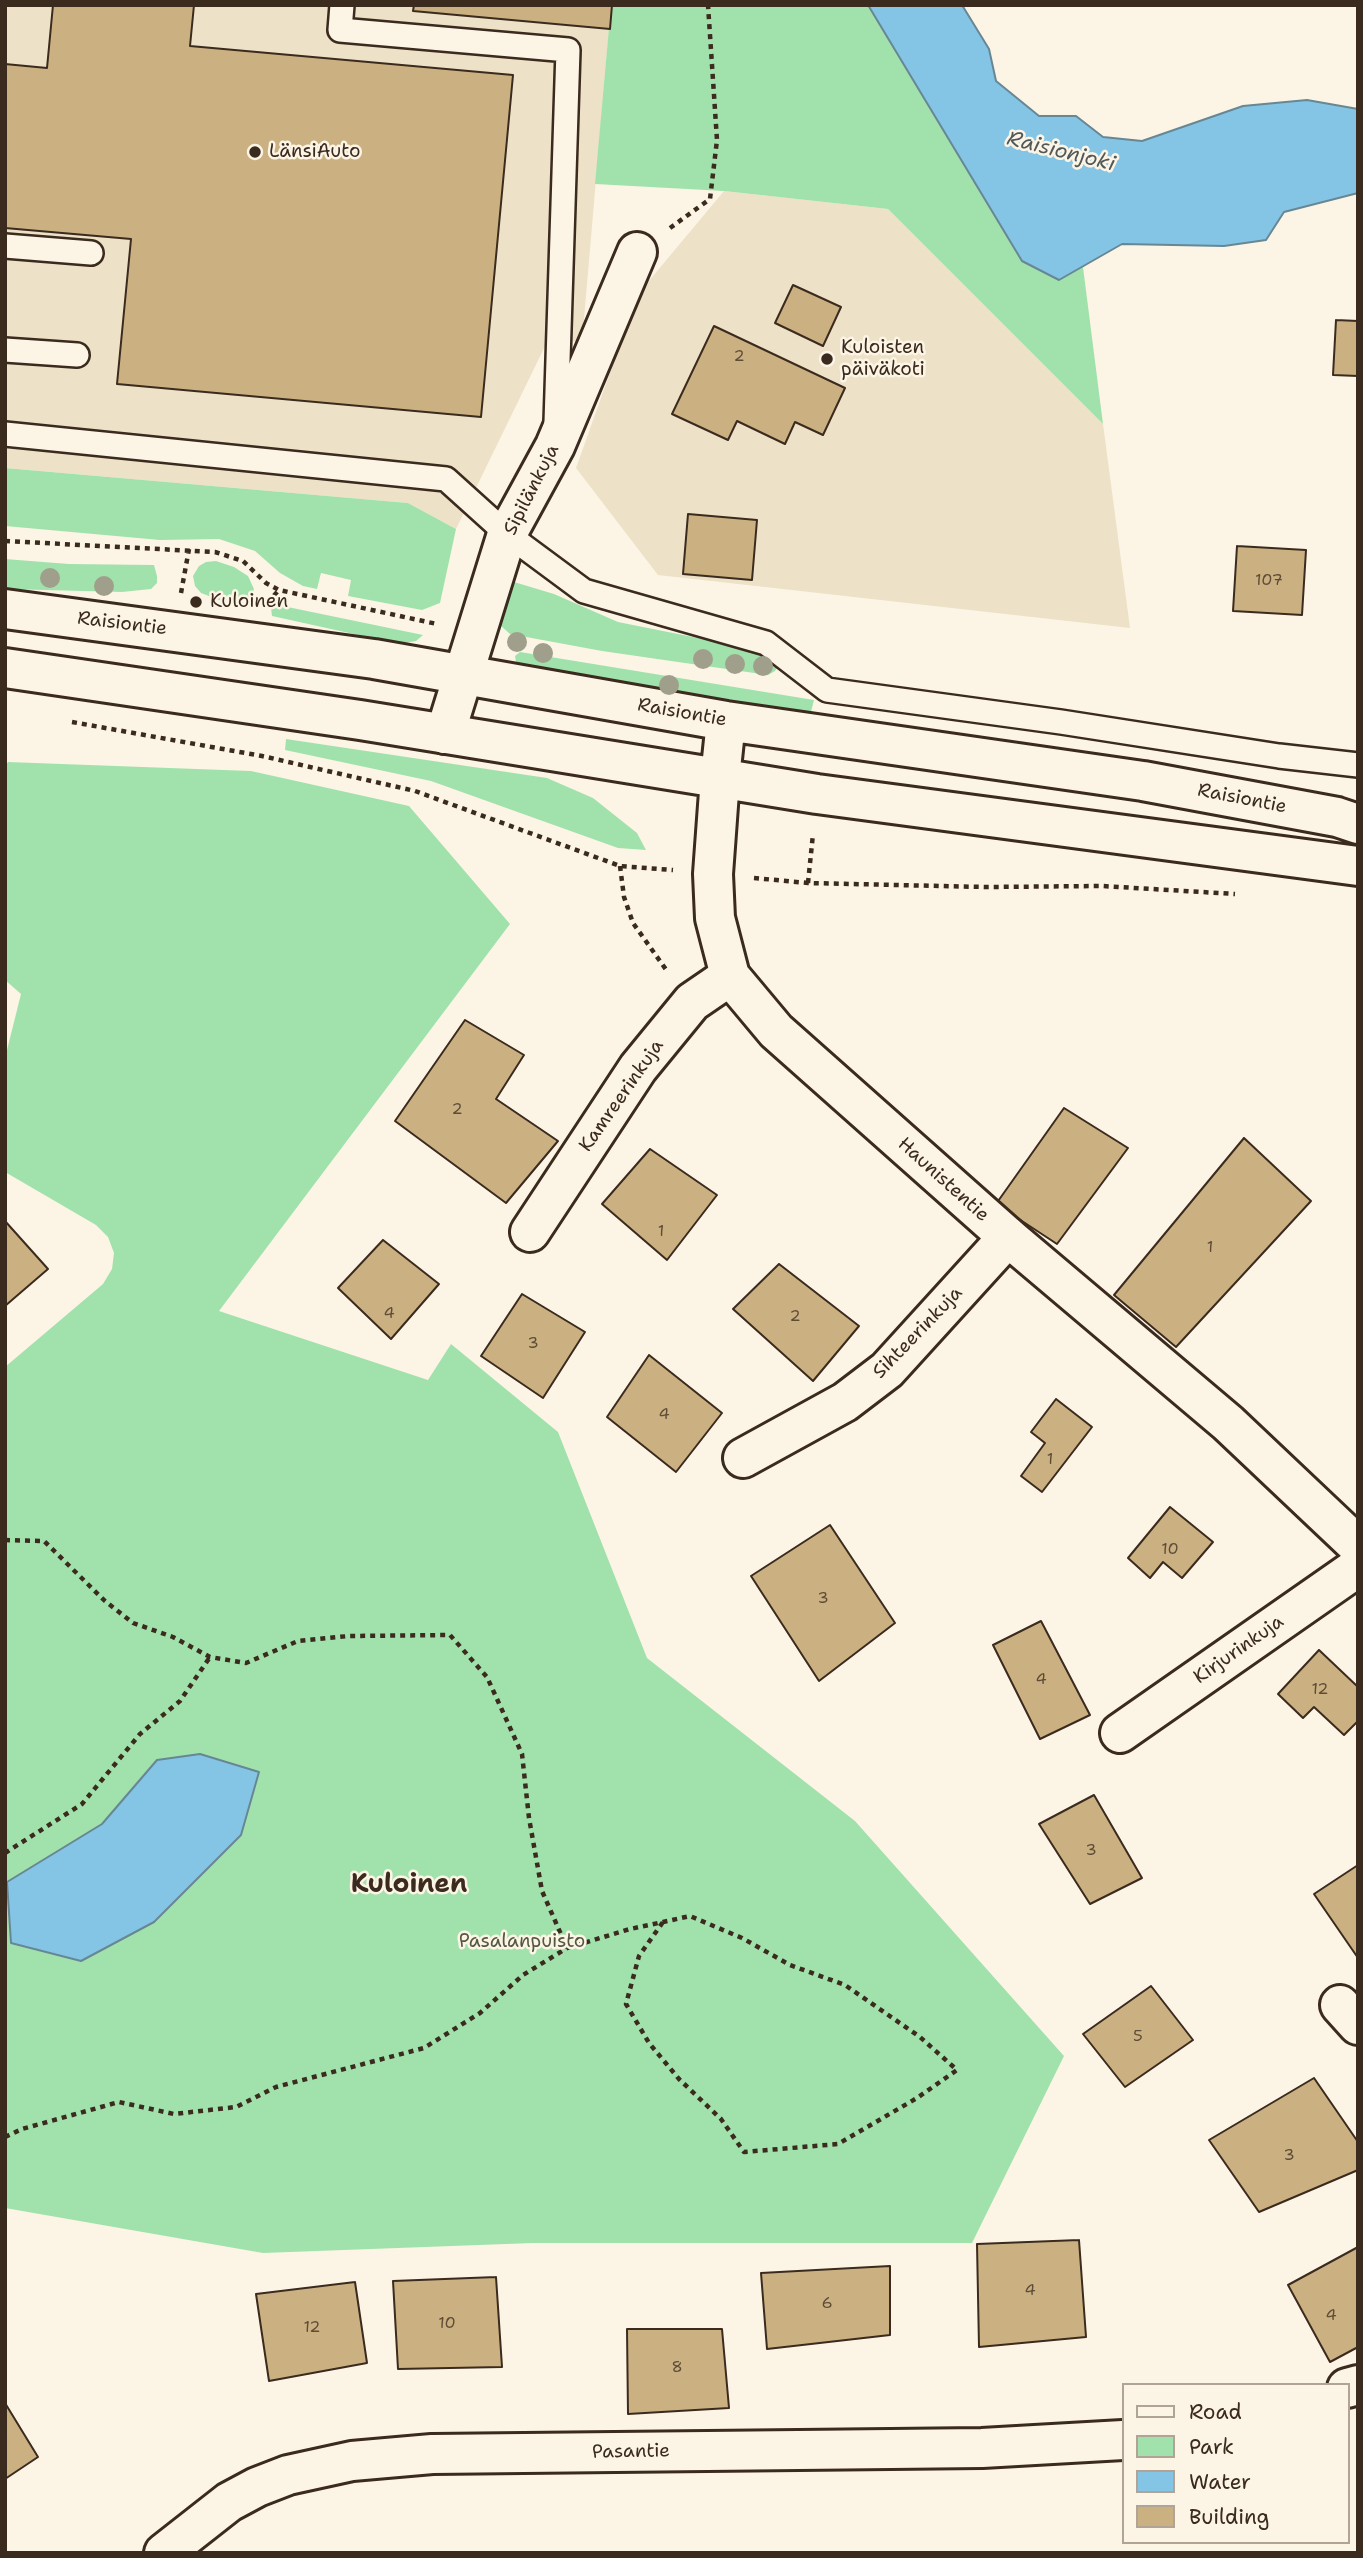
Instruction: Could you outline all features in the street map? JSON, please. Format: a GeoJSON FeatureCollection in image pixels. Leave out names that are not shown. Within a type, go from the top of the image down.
{"type":"FeatureCollection","features":[{"type":"Feature","properties":{"kind":"street","name":"Sipilänkuja"},"geometry":{"type":"LineString","coordinates":[[445,734],[507,534],[555,446],[636,251]]}},
{"type":"Feature","properties":{"kind":"street","name":"Raisiontie"},"geometry":{"type":"LineString","coordinates":[[5,609],[255,641],[726,721],[1143,781],[1337,817],[1358,824]]}},
{"type":"Feature","properties":{"kind":"street"},"geometry":{"type":"LineString","coordinates":[[5,668],[845,798],[1358,866]]}},
{"type":"Feature","properties":{"kind":"street","name":"Haunistentie"},"geometry":{"type":"LineString","coordinates":[[726,721],[713,874],[715,918],[730,976],[776,1031],[1008,1237],[1228,1423],[1358,1546]]}},
{"type":"Feature","properties":{"kind":"street","name":"Kamreerinkuja"},"geometry":{"type":"LineString","coordinates":[[530,1232],[638,1068],[692,1002],[730,976]]}},
{"type":"Feature","properties":{"kind":"street","name":"Sihteerinkuja"},"geometry":{"type":"LineString","coordinates":[[743,1458],[845,1402],[887,1370],[1008,1237]]}},
{"type":"Feature","properties":{"kind":"street","name":"Kirjurinkuja"},"geometry":{"type":"LineString","coordinates":[[1120,1733],[1358,1567]]}},
{"type":"Feature","properties":{"kind":"street","name":"Pasantie"},"geometry":{"type":"LineString","coordinates":[[164,2553],[229,2502],[257,2487],[289,2475],[352,2461],[432,2454],[982,2448],[1122,2441]]}},
{"type":"Feature","properties":{"kind":"lane"},"geometry":{"type":"LineString","coordinates":[[342,5],[340,30],[568,50],[555,446]]}},
{"type":"Feature","properties":{"kind":"lane"},"geometry":{"type":"LineString","coordinates":[[5,246],[91,253]]}},
{"type":"Feature","properties":{"kind":"lane"},"geometry":{"type":"LineString","coordinates":[[5,350],[77,355]]}},
{"type":"Feature","properties":{"kind":"lane"},"geometry":{"type":"LineString","coordinates":[[5,435],[446,479],[507,534],[584,591],[766,643],[827,690],[1061,722],[1279,756],[1358,765]]}},
{"type":"Feature","properties":{"kind":"path"},"geometry":{"type":"LineString","coordinates":[[636,251],[710,199],[717,140],[708,5]]}},
{"type":"Feature","properties":{"kind":"path"},"geometry":{"type":"LineString","coordinates":[[5,541],[215,552],[243,561],[266,583],[279,590],[477,633]]}},
{"type":"Feature","properties":{"kind":"path"},"geometry":{"type":"LineString","coordinates":[[180,598],[189,549]]}},
{"type":"Feature","properties":{"kind":"path"},"geometry":{"type":"LineString","coordinates":[[59,720],[262,756],[415,791],[620,866]]}},
{"type":"Feature","properties":{"kind":"path"},"geometry":{"type":"LineString","coordinates":[[808,883],[985,887],[1102,886],[1249,895]]}},
{"type":"Feature","properties":{"kind":"path"},"geometry":{"type":"LineString","coordinates":[[5,1540],[44,1541],[106,1601],[133,1623],[173,1637],[210,1657],[246,1663],[298,1641],[349,1636],[450,1635],[487,1677],[522,1754],[529,1818],[542,1891],[567,1948]]}},
{"type":"Feature","properties":{"kind":"path"},"geometry":{"type":"LineString","coordinates":[[5,1853],[82,1804],[141,1734],[180,1701],[210,1657]]}},
{"type":"Feature","properties":{"kind":"path"},"geometry":{"type":"LineString","coordinates":[[5,2137],[22,2129],[119,2102],[174,2114],[236,2108],[276,2087],[424,2048],[480,2013],[523,1975],[567,1948],[663,1922],[690,1916],[742,1938],[790,1965],[845,1985],[920,2037],[957,2070],[917,2098],[838,2144],[744,2152],[721,2119],[679,2079],[649,2043],[626,2004],[639,1956],[663,1922]]}},
{"type":"Feature","properties":{"kind":"shaded area"},"geometry":{"type":"Polygon","coordinates":[[[5,5],[611,5],[582,342],[548,340],[456,529],[408,503],[5,468],[5,5]]]}},
{"type":"Feature","properties":{"kind":"shaded area","name":"Kuloisten päiväkoti"},"geometry":{"type":"Polygon","coordinates":[[[724,191],[888,209],[1103,424],[1130,628],[658,575],[576,468],[638,294],[724,191]]]}},
{"type":"Feature","properties":{"kind":"green space"},"geometry":{"type":"Polygon","coordinates":[[[611,5],[868,5],[1022,261],[1059,280],[1083,267],[1103,424],[888,209],[724,191],[595,184],[611,5]]]}},
{"type":"Feature","properties":{"kind":"green space"},"geometry":{"type":"Polygon","coordinates":[[[5,468],[408,503],[456,529],[440,603],[422,610],[348,596],[351,580],[321,573],[317,589],[303,586],[280,573],[255,551],[219,539],[160,540],[5,526],[5,468]]]}},
{"type":"Feature","properties":{"kind":"green space"},"geometry":{"type":"Polygon","coordinates":[[[5,559],[69,564],[154,565],[157,583],[151,589],[122,592],[5,589],[5,559]]]}},
{"type":"Feature","properties":{"kind":"green space"},"geometry":{"type":"Polygon","coordinates":[[[216,561],[234,567],[248,576],[254,589],[251,597],[222,601],[201,593],[195,586],[193,576],[199,566],[216,561]]]}},
{"type":"Feature","properties":{"kind":"green space"},"geometry":{"type":"Polygon","coordinates":[[[514,582],[554,594],[618,622],[768,652],[778,666],[768,675],[602,651],[510,634],[500,625],[514,582]]]}},
{"type":"Feature","properties":{"kind":"green space"},"geometry":{"type":"Polygon","coordinates":[[[278,605],[423,635],[416,641],[399,644],[272,616],[271,608],[278,605]]]}},
{"type":"Feature","properties":{"kind":"green space"},"geometry":{"type":"Polygon","coordinates":[[[520,652],[814,700],[810,716],[530,671],[516,662],[515,656],[520,652]]]}},
{"type":"Feature","properties":{"kind":"green space"},"geometry":{"type":"Polygon","coordinates":[[[286,739],[547,778],[593,798],[637,833],[646,850],[618,848],[431,781],[285,750],[286,739]]]}},
{"type":"Feature","properties":{"kind":"green space","name":"Pasalanpuisto"},"geometry":{"type":"Polygon","coordinates":[[[8,762],[251,771],[409,806],[510,924],[219,1311],[428,1380],[451,1344],[558,1432],[647,1658],[855,1821],[1064,2056],[972,2243],[533,2243],[263,2253],[5,2208],[5,1367],[103,1284],[112,1269],[114,1253],[108,1237],[96,1225],[5,1172],[5,1058],[21,994],[5,980],[5,766],[8,762]],[[102,1824],[7,1882],[11,1943],[102,1824]]]}},
{"type":"Feature","properties":{"kind":"water","name":"Raisionjoki"},"geometry":{"type":"Polygon","coordinates":[[[868,5],[962,5],[989,49],[996,81],[1039,116],[1076,116],[1103,137],[1142,141],[1243,106],[1307,100],[1358,109],[1358,193],[1284,212],[1266,240],[1224,246],[1122,244],[1059,280],[1022,261],[868,5]]]}},
{"type":"Feature","properties":{"kind":"water"},"geometry":{"type":"Polygon","coordinates":[[[200,1754],[259,1772],[241,1835],[154,1922],[81,1961],[11,1943],[7,1882],[102,1824],[157,1760],[200,1754]]]}},
{"type":"Feature","properties":{"kind":"building","name":"LänsiAuto"},"geometry":{"type":"Polygon","coordinates":[[[53,5],[194,5],[190,46],[513,75],[481,417],[117,384],[131,239],[5,228],[5,64],[47,68],[53,5]]]}},
{"type":"Feature","properties":{"kind":"building"},"geometry":{"type":"Polygon","coordinates":[[[414,5],[612,5],[610,29],[413,11],[414,5]]]}},
{"type":"Feature","properties":{"kind":"building"},"geometry":{"type":"Polygon","coordinates":[[[793,285],[841,307],[823,346],[775,323],[793,285]]]}},
{"type":"Feature","properties":{"kind":"building"},"geometry":{"type":"Polygon","coordinates":[[[1336,320],[1358,321],[1358,376],[1333,375],[1336,320]]]}},
{"type":"Feature","properties":{"kind":"building"},"geometry":{"type":"Polygon","coordinates":[[[714,326],[845,388],[823,435],[795,422],[785,444],[737,421],[728,440],[672,414],[714,326]]]}},
{"type":"Feature","properties":{"kind":"building"},"geometry":{"type":"Polygon","coordinates":[[[688,514],[757,520],[752,580],[683,574],[688,514]]]}},
{"type":"Feature","properties":{"kind":"building"},"geometry":{"type":"Polygon","coordinates":[[[1237,546],[1306,550],[1302,615],[1233,611],[1237,546]]]}},
{"type":"Feature","properties":{"kind":"building"},"geometry":{"type":"Polygon","coordinates":[[[465,1020],[524,1055],[496,1099],[558,1141],[506,1203],[395,1121],[465,1020]]]}},
{"type":"Feature","properties":{"kind":"building"},"geometry":{"type":"Polygon","coordinates":[[[1064,1108],[1128,1148],[1057,1244],[996,1204],[1064,1108]]]}},
{"type":"Feature","properties":{"kind":"building"},"geometry":{"type":"Polygon","coordinates":[[[1244,1138],[1311,1201],[1176,1347],[1114,1295],[1244,1138]]]}},
{"type":"Feature","properties":{"kind":"building"},"geometry":{"type":"Polygon","coordinates":[[[650,1149],[717,1195],[667,1260],[602,1204],[650,1149]]]}},
{"type":"Feature","properties":{"kind":"building"},"geometry":{"type":"Polygon","coordinates":[[[5,1221],[48,1269],[5,1306],[5,1221]]]}},
{"type":"Feature","properties":{"kind":"building"},"geometry":{"type":"Polygon","coordinates":[[[383,1240],[439,1284],[391,1339],[338,1288],[383,1240]]]}},
{"type":"Feature","properties":{"kind":"building"},"geometry":{"type":"Polygon","coordinates":[[[779,1264],[859,1326],[813,1381],[733,1309],[779,1264]]]}},
{"type":"Feature","properties":{"kind":"building"},"geometry":{"type":"Polygon","coordinates":[[[522,1294],[585,1332],[543,1398],[481,1356],[522,1294]]]}},
{"type":"Feature","properties":{"kind":"building"},"geometry":{"type":"Polygon","coordinates":[[[649,1355],[722,1413],[676,1472],[607,1417],[649,1355]]]}},
{"type":"Feature","properties":{"kind":"building"},"geometry":{"type":"Polygon","coordinates":[[[1056,1399],[1092,1427],[1042,1492],[1021,1476],[1045,1443],[1031,1432],[1056,1399]]]}},
{"type":"Feature","properties":{"kind":"building"},"geometry":{"type":"Polygon","coordinates":[[[1170,1507],[1213,1542],[1182,1578],[1163,1562],[1150,1578],[1128,1558],[1170,1507]]]}},
{"type":"Feature","properties":{"kind":"building"},"geometry":{"type":"Polygon","coordinates":[[[830,1525],[895,1623],[819,1681],[751,1576],[830,1525]]]}},
{"type":"Feature","properties":{"kind":"building"},"geometry":{"type":"Polygon","coordinates":[[[1041,1621],[1090,1715],[1040,1739],[993,1645],[1041,1621]]]}},
{"type":"Feature","properties":{"kind":"building"},"geometry":{"type":"Polygon","coordinates":[[[1319,1650],[1358,1687],[1358,1721],[1344,1735],[1314,1707],[1303,1718],[1278,1694],[1319,1650]]]}},
{"type":"Feature","properties":{"kind":"building"},"geometry":{"type":"Polygon","coordinates":[[[1094,1795],[1142,1878],[1090,1904],[1039,1824],[1094,1795]]]}},
{"type":"Feature","properties":{"kind":"building"},"geometry":{"type":"Polygon","coordinates":[[[1358,1865],[1358,1958],[1314,1894],[1358,1865]]]}},
{"type":"Feature","properties":{"kind":"building"},"geometry":{"type":"Polygon","coordinates":[[[1151,1986],[1193,2040],[1125,2087],[1083,2034],[1151,1986]]]}},
{"type":"Feature","properties":{"kind":"building"},"geometry":{"type":"Polygon","coordinates":[[[1314,2078],[1358,2142],[1358,2170],[1259,2212],[1209,2140],[1314,2078]]]}},
{"type":"Feature","properties":{"kind":"building"},"geometry":{"type":"Polygon","coordinates":[[[1079,2240],[1086,2337],[979,2347],[977,2244],[1079,2240]]]}},
{"type":"Feature","properties":{"kind":"building"},"geometry":{"type":"Polygon","coordinates":[[[1358,2247],[1358,2347],[1330,2362],[1288,2285],[1358,2247]]]}},
{"type":"Feature","properties":{"kind":"building"},"geometry":{"type":"Polygon","coordinates":[[[890,2266],[890,2335],[767,2349],[761,2273],[890,2266]]]}},
{"type":"Feature","properties":{"kind":"building"},"geometry":{"type":"Polygon","coordinates":[[[496,2277],[502,2367],[398,2369],[393,2281],[496,2277]]]}},
{"type":"Feature","properties":{"kind":"building"},"geometry":{"type":"Polygon","coordinates":[[[355,2282],[367,2363],[269,2381],[256,2294],[355,2282]]]}},
{"type":"Feature","properties":{"kind":"building"},"geometry":{"type":"Polygon","coordinates":[[[627,2329],[722,2329],[729,2408],[628,2414],[627,2329]]]}},
{"type":"Feature","properties":{"kind":"building"},"geometry":{"type":"Polygon","coordinates":[[[5,2403],[38,2457],[5,2479],[5,2403]]]}},
{"type":"Feature","properties":{"kind":"place","name":"LänsiAuto"},"geometry":{"type":"Point","coordinates":[255,152]}},
{"type":"Feature","properties":{"kind":"place","name":"Kuloisten päiväkoti"},"geometry":{"type":"Point","coordinates":[827,359]}},
{"type":"Feature","properties":{"kind":"place","name":"Kuloinen"},"geometry":{"type":"Point","coordinates":[196,602]}},
{"type":"Feature","properties":{"kind":"district","name":"Kuloinen"},"geometry":{"type":"Point","coordinates":[409,1885]}}]}
